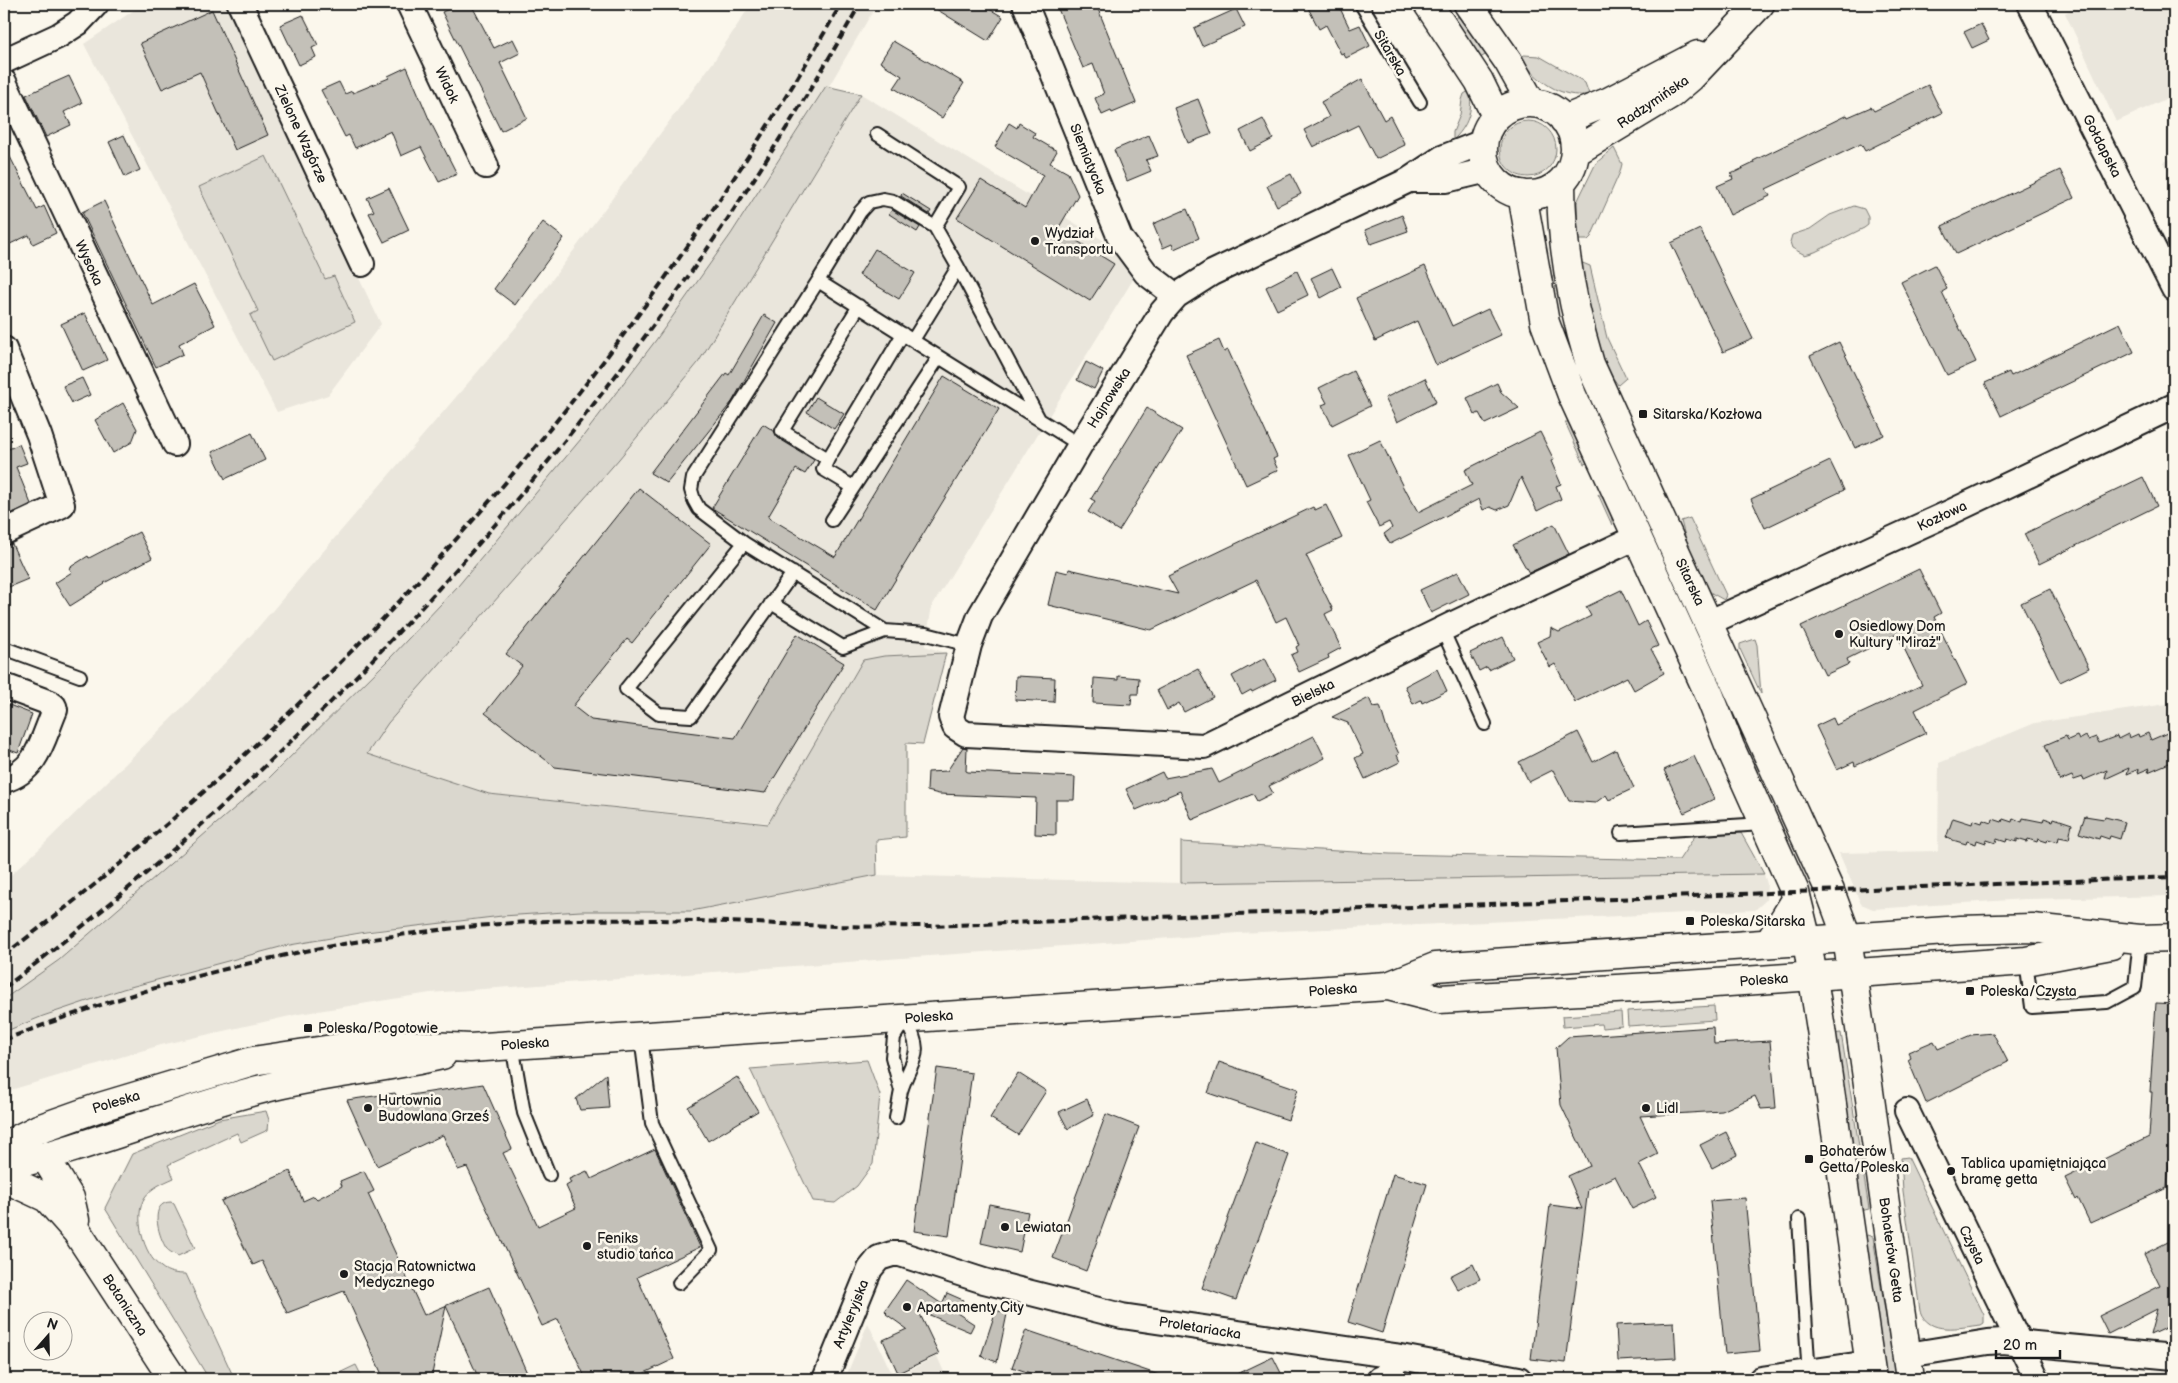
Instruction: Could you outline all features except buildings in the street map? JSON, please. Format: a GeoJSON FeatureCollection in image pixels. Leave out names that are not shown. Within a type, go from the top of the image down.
{"type":"FeatureCollection","features":[{"type":"Feature","properties":{"kind":"main road"},"geometry":{"type":"LineString","coordinates":[[1428,4],[1479,81],[1496,116]]}},
{"type":"Feature","properties":{"kind":"main road"},"geometry":{"type":"LineString","coordinates":[[1468,4],[1508,61],[1531,102]]}},
{"type":"Feature","properties":{"kind":"main road","name":"Radzymińska"},"geometry":{"type":"LineString","coordinates":[[1574,152],[1671,94],[1691,77],[1738,30],[1760,4]]}},
{"type":"Feature","properties":{"kind":"main road","name":"Radzymińska"},"geometry":{"type":"LineString","coordinates":[[1564,120],[1610,101],[1724,42]]}},
{"type":"Feature","properties":{"kind":"main road"},"geometry":{"type":"LineString","coordinates":[[1531,102],[1555,111],[1564,120],[1574,141],[1574,152],[1570,168],[1561,182],[1550,190],[1536,194],[1522,194],[1508,190],[1497,182],[1488,170],[1483,157],[1483,142],[1485,132],[1496,116],[1506,108],[1531,102]]}},
{"type":"Feature","properties":{"kind":"main road","name":"Sitarska"},"geometry":{"type":"LineString","coordinates":[[1561,182],[1565,246],[1571,292],[1590,364],[1830,890],[1847,937],[1852,973]]}},
{"type":"Feature","properties":{"kind":"main road"},"geometry":{"type":"LineString","coordinates":[[1522,194],[1545,323],[1572,395],[1709,694],[1796,900],[1812,977],[1871,1371]]}},
{"type":"Feature","properties":{"kind":"main road"},"geometry":{"type":"LineString","coordinates":[[1769,943],[1796,900]]}},
{"type":"Feature","properties":{"kind":"main road","name":"Poleska"},"geometry":{"type":"LineString","coordinates":[[4,1146],[38,1128],[100,1107],[253,1061],[345,1047],[391,1044],[470,1048],[1388,986],[1435,967],[1961,930],[2032,928],[2140,939],[2174,938]]}},
{"type":"Feature","properties":{"kind":"main road"},"geometry":{"type":"LineString","coordinates":[[1961,930],[1964,965]]}},
{"type":"Feature","properties":{"kind":"main road","name":"Poleska"},"geometry":{"type":"LineString","coordinates":[[1388,986],[1439,999],[1687,985],[2026,961],[2140,939]]}},
{"type":"Feature","properties":{"kind":"main road"},"geometry":{"type":"LineString","coordinates":[[1686,950],[1687,985]]}},
{"type":"Feature","properties":{"kind":"main road","name":"Bohaterów Getta"},"geometry":{"type":"LineString","coordinates":[[1852,973],[1909,1367]]}},
{"type":"Feature","properties":{"kind":"main road","name":"Poleska"},"geometry":{"type":"LineString","coordinates":[[4,1167],[45,1157],[109,1135],[266,1088],[313,1078],[403,1064],[470,1048]]}},
{"type":"Feature","properties":{"kind":"main road","name":"Botaniczna"},"geometry":{"type":"LineString","coordinates":[[38,1128],[45,1157],[47,1198]]}},
{"type":"Feature","properties":{"kind":"main road","name":"Botaniczna"},"geometry":{"type":"LineString","coordinates":[[45,1157],[70,1198],[77,1232]]}},
{"type":"Feature","properties":{"kind":"main road","name":"Botaniczna"},"geometry":{"type":"LineString","coordinates":[[4,1178],[47,1198],[77,1232],[173,1379]]}},
{"type":"Feature","properties":{"kind":"main road"},"geometry":{"type":"LineString","coordinates":[[1851,1236],[1862,1226],[1870,1225],[1883,1228],[1889,1233]]}},
{"type":"Feature","properties":{"kind":"street"},"geometry":{"type":"LineString","coordinates":[[4,61],[58,36],[78,23],[96,4]]}},
{"type":"Feature","properties":{"kind":"street","name":"Zielone Wzgórze"},"geometry":{"type":"LineString","coordinates":[[240,4],[362,264]]}},
{"type":"Feature","properties":{"kind":"street","name":"Widok"},"geometry":{"type":"LineString","coordinates":[[409,4],[486,166]]}},
{"type":"Feature","properties":{"kind":"street","name":"Siemiatycka"},"geometry":{"type":"LineString","coordinates":[[1025,4],[1120,238],[1146,273],[1176,296]]}},
{"type":"Feature","properties":{"kind":"street","name":"Gołdapska"},"geometry":{"type":"LineString","coordinates":[[2030,4],[2174,289]]}},
{"type":"Feature","properties":{"kind":"street","name":"Wysoka"},"geometry":{"type":"LineString","coordinates":[[4,82],[175,444]]}},
{"type":"Feature","properties":{"kind":"street","name":"Hajnowska"},"geometry":{"type":"LineString","coordinates":[[966,734],[955,727],[951,718],[968,645],[980,616],[1080,445],[1162,312],[1176,296],[1212,273],[1409,180],[1442,158],[1483,142]]}},
{"type":"Feature","properties":{"kind":"street","name":"Hajnowska"},"geometry":{"type":"LineString","coordinates":[[1409,180],[1446,180],[1488,170]]}},
{"type":"Feature","properties":{"kind":"street"},"geometry":{"type":"LineString","coordinates":[[4,350],[39,435],[62,505],[4,532]]}},
{"type":"Feature","properties":{"kind":"street","name":"Kozłowa"},"geometry":{"type":"LineString","coordinates":[[1708,623],[1950,513],[2174,406]]}},
{"type":"Feature","properties":{"kind":"street","name":"Bielska"},"geometry":{"type":"LineString","coordinates":[[966,734],[1204,746],[1442,629],[1637,537]]}},
{"type":"Feature","properties":{"kind":"street"},"geometry":{"type":"LineString","coordinates":[[4,686],[50,703],[54,706],[55,710],[34,760],[15,777],[4,780]]}},
{"type":"Feature","properties":{"kind":"street","name":"Czysta"},"geometry":{"type":"LineString","coordinates":[[1907,1111],[2037,1379]]}},
{"type":"Feature","properties":{"kind":"street","name":"Proletariacka"},"geometry":{"type":"LineString","coordinates":[[886,1255],[908,1256],[984,1281],[1122,1316],[1400,1358],[1519,1379]]}},
{"type":"Feature","properties":{"kind":"street","name":"Artyleryjska"},"geometry":{"type":"LineString","coordinates":[[824,1379],[870,1269],[879,1258],[886,1255]]}},
{"type":"Feature","properties":{"kind":"street"},"geometry":{"type":"LineString","coordinates":[[1909,1367],[1988,1342],[2174,1357]]}},
{"type":"Feature","properties":{"kind":"street"},"geometry":{"type":"LineString","coordinates":[[1380,1379],[1385,1376],[1400,1358]]}},
{"type":"Feature","properties":{"kind":"street"},"geometry":{"type":"LineString","coordinates":[[1761,1379],[1871,1371]]}},
{"type":"Feature","properties":{"kind":"lane","name":"Sitarska"},"geometry":{"type":"LineString","coordinates":[[1361,4],[1420,102]]}},
{"type":"Feature","properties":{"kind":"lane"},"geometry":{"type":"LineString","coordinates":[[877,134],[959,187],[935,228]]}},
{"type":"Feature","properties":{"kind":"lane"},"geometry":{"type":"LineString","coordinates":[[886,631],[744,543],[699,509],[692,495],[693,478],[860,212],[869,202],[883,199],[893,201],[935,228],[958,267],[1039,419]]}},
{"type":"Feature","properties":{"kind":"lane"},"geometry":{"type":"LineString","coordinates":[[853,487],[824,469],[828,459],[908,337],[958,267]]}},
{"type":"Feature","properties":{"kind":"lane"},"geometry":{"type":"LineString","coordinates":[[818,281],[1080,445]]}},
{"type":"Feature","properties":{"kind":"lane"},"geometry":{"type":"LineString","coordinates":[[828,459],[782,430],[859,306]]}},
{"type":"Feature","properties":{"kind":"lane"},"geometry":{"type":"LineString","coordinates":[[832,520],[939,357]]}},
{"type":"Feature","properties":{"kind":"lane"},"geometry":{"type":"LineString","coordinates":[[744,543],[626,689],[659,714],[691,716],[792,574]]}},
{"type":"Feature","properties":{"kind":"lane"},"geometry":{"type":"LineString","coordinates":[[771,603],[843,647],[886,631],[926,634],[968,645]]}},
{"type":"Feature","properties":{"kind":"lane"},"geometry":{"type":"LineString","coordinates":[[1442,629],[1485,724]]}},
{"type":"Feature","properties":{"kind":"lane"},"geometry":{"type":"LineString","coordinates":[[4,648],[80,676]]}},
{"type":"Feature","properties":{"kind":"lane"},"geometry":{"type":"LineString","coordinates":[[1622,832],[1763,824]]}},
{"type":"Feature","properties":{"kind":"lane"},"geometry":{"type":"LineString","coordinates":[[2026,961],[2032,1007],[2107,1002],[2135,987],[2140,939]]}},
{"type":"Feature","properties":{"kind":"lane"},"geometry":{"type":"LineString","coordinates":[[896,1118],[901,1091],[916,1056],[915,1037],[905,1019],[894,1037],[892,1057],[901,1091]]}},
{"type":"Feature","properties":{"kind":"lane"},"geometry":{"type":"LineString","coordinates":[[641,1037],[652,1123],[711,1250],[679,1283]]}},
{"type":"Feature","properties":{"kind":"lane"},"geometry":{"type":"LineString","coordinates":[[512,1045],[524,1113],[549,1175]]}},
{"type":"Feature","properties":{"kind":"lane"},"geometry":{"type":"LineString","coordinates":[[1799,1219],[1810,1376]]}},
{"type":"Feature","properties":{"kind":"shaded area"},"geometry":{"type":"Polygon","coordinates":[[[143,4],[227,4],[381,324],[328,395],[277,412],[84,44],[143,4]]]}},
{"type":"Feature","properties":{"kind":"shaded area"},"geometry":{"type":"Polygon","coordinates":[[[751,4],[877,4],[822,98],[742,227],[395,715],[619,459],[698,363],[861,94],[1111,245],[1134,278],[932,606],[925,646],[946,653],[923,744],[906,743],[906,837],[489,794],[367,754],[4,999],[4,881],[185,705],[254,632],[523,319],[714,61],[751,4]]]}},
{"type":"Feature","properties":{"kind":"shaded area"},"geometry":{"type":"Polygon","coordinates":[[[2084,4],[2169,4],[2174,12],[2174,95],[2116,122],[2065,13],[2084,4]]]}},
{"type":"Feature","properties":{"kind":"shaded area"},"geometry":{"type":"Polygon","coordinates":[[[1458,16],[1487,54],[1480,58],[1456,19],[1458,16]]]}},
{"type":"Feature","properties":{"kind":"shaded area"},"geometry":{"type":"Polygon","coordinates":[[[1524,55],[1539,56],[1581,80],[1585,83],[1589,94],[1569,94],[1550,86],[1527,66],[1521,58],[1524,55]]]}},
{"type":"Feature","properties":{"kind":"shaded area"},"geometry":{"type":"Polygon","coordinates":[[[826,86],[861,94],[698,363],[619,459],[388,723],[367,754],[489,794],[768,824],[863,660],[884,656],[946,653],[923,744],[906,743],[906,837],[876,840],[877,875],[691,911],[581,911],[502,916],[366,932],[284,946],[123,989],[43,1016],[4,1032],[4,999],[59,960],[267,780],[391,657],[458,586],[581,439],[656,340],[731,234],[826,86]]]}},
{"type":"Feature","properties":{"kind":"shaded area"},"geometry":{"type":"Polygon","coordinates":[[[1469,91],[1471,105],[1468,118],[1462,130],[1453,140],[1453,132],[1460,115],[1462,100],[1464,94],[1469,91]]]}},
{"type":"Feature","properties":{"kind":"shaded area"},"geometry":{"type":"Polygon","coordinates":[[[1523,121],[1533,121],[1548,129],[1554,138],[1556,149],[1554,160],[1548,169],[1533,177],[1523,177],[1512,172],[1505,165],[1500,154],[1500,144],[1505,133],[1512,126],[1523,121]]]}},
{"type":"Feature","properties":{"kind":"shaded area"},"geometry":{"type":"Polygon","coordinates":[[[1614,148],[1622,164],[1620,172],[1591,237],[1588,240],[1578,240],[1577,202],[1596,163],[1614,148]]]}},
{"type":"Feature","properties":{"kind":"shaded area"},"geometry":{"type":"Polygon","coordinates":[[[266,156],[325,279],[334,276],[355,322],[272,361],[250,315],[258,311],[199,187],[266,156]]]}},
{"type":"Feature","properties":{"kind":"shaded area"},"geometry":{"type":"Polygon","coordinates":[[[2174,157],[2174,182],[2164,162],[2174,157]]]}},
{"type":"Feature","properties":{"kind":"shaded area"},"geometry":{"type":"Polygon","coordinates":[[[1854,206],[1864,209],[1868,217],[1868,225],[1864,228],[1805,255],[1792,248],[1790,242],[1792,235],[1810,229],[1830,215],[1854,206]]]}},
{"type":"Feature","properties":{"kind":"shaded area"},"geometry":{"type":"Polygon","coordinates":[[[1580,262],[1590,266],[1607,338],[1626,378],[1618,385],[1609,372],[1596,342],[1588,310],[1580,262]]]}},
{"type":"Feature","properties":{"kind":"shaded area"},"geometry":{"type":"Polygon","coordinates":[[[1565,422],[1569,422],[1587,463],[1584,464],[1565,422]]]}},
{"type":"Feature","properties":{"kind":"shaded area"},"geometry":{"type":"Polygon","coordinates":[[[1598,494],[1609,508],[1612,525],[1598,494]]]}},
{"type":"Feature","properties":{"kind":"shaded area"},"geometry":{"type":"Polygon","coordinates":[[[1690,518],[1726,595],[1724,600],[1706,590],[1687,544],[1681,521],[1690,518]]]}},
{"type":"Feature","properties":{"kind":"shaded area"},"geometry":{"type":"Polygon","coordinates":[[[1755,639],[1761,694],[1740,649],[1740,644],[1755,639]]]}},
{"type":"Feature","properties":{"kind":"shaded area"},"geometry":{"type":"Polygon","coordinates":[[[2174,703],[2174,896],[2025,899],[1873,909],[1861,904],[1839,853],[1938,851],[1939,763],[2035,723],[2174,703]]]}},
{"type":"Feature","properties":{"kind":"shaded area"},"geometry":{"type":"Polygon","coordinates":[[[1741,833],[1764,874],[1181,883],[1181,842],[1390,854],[1679,860],[1695,836],[1741,833]]]}},
{"type":"Feature","properties":{"kind":"shaded area"},"geometry":{"type":"Polygon","coordinates":[[[1764,874],[1767,884],[1766,900],[1755,910],[1238,933],[430,993],[299,1014],[161,1045],[4,1092],[4,1032],[43,1016],[123,989],[284,946],[429,924],[502,916],[581,911],[691,911],[877,875],[1181,883],[1764,874]]]}},
{"type":"Feature","properties":{"kind":"shaded area"},"geometry":{"type":"Polygon","coordinates":[[[1714,1006],[1715,1020],[1628,1026],[1627,1011],[1714,1006]]]}},
{"type":"Feature","properties":{"kind":"shaded area"},"geometry":{"type":"Polygon","coordinates":[[[1621,1012],[1622,1026],[1602,1028],[1601,1024],[1563,1027],[1562,1016],[1621,1012]]]}},
{"type":"Feature","properties":{"kind":"shaded area"},"geometry":{"type":"Polygon","coordinates":[[[1841,1033],[1869,1209],[1860,1211],[1831,1034],[1841,1033]]]}},
{"type":"Feature","properties":{"kind":"shaded area"},"geometry":{"type":"Polygon","coordinates":[[[867,1060],[880,1095],[873,1164],[857,1186],[835,1203],[813,1201],[750,1069],[867,1060]]]}},
{"type":"Feature","properties":{"kind":"shaded area"},"geometry":{"type":"Polygon","coordinates":[[[266,1111],[269,1120],[268,1130],[241,1142],[237,1133],[168,1165],[174,1178],[158,1186],[145,1197],[140,1214],[142,1234],[149,1254],[167,1271],[186,1274],[234,1378],[209,1379],[105,1208],[132,1154],[219,1119],[266,1111]]]}},
{"type":"Feature","properties":{"kind":"shaded area"},"geometry":{"type":"Polygon","coordinates":[[[1908,1157],[1984,1315],[1984,1323],[1981,1325],[1955,1328],[1938,1327],[1924,1319],[1920,1311],[1903,1191],[1901,1158],[1908,1157]]]}},
{"type":"Feature","properties":{"kind":"shaded area"},"geometry":{"type":"Polygon","coordinates":[[[171,1202],[174,1204],[195,1248],[178,1256],[166,1248],[162,1241],[157,1220],[160,1207],[164,1203],[171,1202]]]}},
{"type":"Feature","properties":{"kind":"shaded area"},"geometry":{"type":"Polygon","coordinates":[[[1867,1235],[1873,1237],[1896,1379],[1886,1379],[1864,1240],[1867,1235]]]}},
{"type":"Feature","properties":{"kind":"shaded area"},"geometry":{"type":"Polygon","coordinates":[[[868,1323],[894,1378],[937,1356],[947,1379],[845,1379],[868,1323]]]}},
{"type":"Feature","properties":{"kind":"shaded area"},"geometry":{"type":"Polygon","coordinates":[[[356,1365],[363,1379],[335,1379],[333,1376],[356,1365]]]}},
{"type":"Feature","properties":{"kind":"railway"},"geometry":{"type":"LineString","coordinates":[[4,955],[129,856],[249,751],[363,640],[471,523],[573,400],[669,273],[758,141],[841,4]]}},
{"type":"Feature","properties":{"kind":"railway"},"geometry":{"type":"LineString","coordinates":[[4,988],[132,885],[255,775],[372,660],[482,540],[587,413],[684,282],[776,145],[860,4]]}},
{"type":"Feature","properties":{"kind":"railway"},"geometry":{"type":"LineString","coordinates":[[4,1040],[135,994],[271,958],[408,934],[478,926],[583,920],[931,926],[2174,877]]}},
{"type":"Feature","properties":{"kind":"place","name":"Wydział Transportu"},"geometry":{"type":"Point","coordinates":[1035,241]}},
{"type":"Feature","properties":{"kind":"place","name":"Sitarska/Kozłowa"},"geometry":{"type":"Point","coordinates":[1643,414]}},
{"type":"Feature","properties":{"kind":"place","name":"Osiedlowy Dom Kultury \"Miraż\""},"geometry":{"type":"Point","coordinates":[1839,634]}},
{"type":"Feature","properties":{"kind":"place","name":"Poleska/Sitarska"},"geometry":{"type":"Point","coordinates":[1690,921]}},
{"type":"Feature","properties":{"kind":"place","name":"Poleska/Czysta"},"geometry":{"type":"Point","coordinates":[1970,991]}},
{"type":"Feature","properties":{"kind":"place","name":"Poleska/Pogotowie"},"geometry":{"type":"Point","coordinates":[308,1028]}},
{"type":"Feature","properties":{"kind":"place","name":"Hurtownia Budowlana Grześ"},"geometry":{"type":"Point","coordinates":[368,1108]}},
{"type":"Feature","properties":{"kind":"place","name":"Lidl"},"geometry":{"type":"Point","coordinates":[1646,1108]}},
{"type":"Feature","properties":{"kind":"place","name":"Bohaterów Getta/Poleska"},"geometry":{"type":"Point","coordinates":[1809,1159]}},
{"type":"Feature","properties":{"kind":"place","name":"Tablica upamiętniająca bramę getta"},"geometry":{"type":"Point","coordinates":[1951,1171]}},
{"type":"Feature","properties":{"kind":"place","name":"Lewiatan"},"geometry":{"type":"Point","coordinates":[1005,1227]}},
{"type":"Feature","properties":{"kind":"place","name":"Feniks studio tańca"},"geometry":{"type":"Point","coordinates":[587,1246]}},
{"type":"Feature","properties":{"kind":"place","name":"Stacja Ratownictwa Medycznego"},"geometry":{"type":"Point","coordinates":[344,1274]}},
{"type":"Feature","properties":{"kind":"place","name":"Apartamenty City"},"geometry":{"type":"Point","coordinates":[907,1307]}}]}
